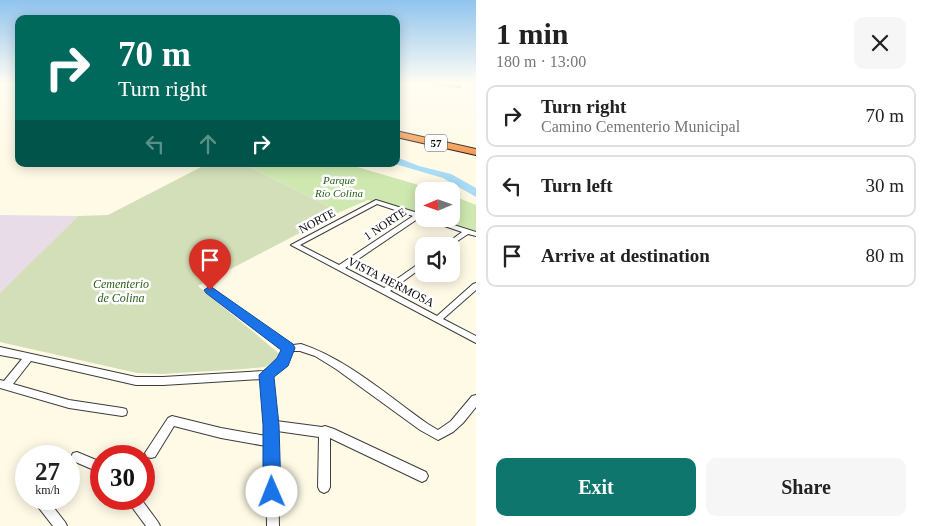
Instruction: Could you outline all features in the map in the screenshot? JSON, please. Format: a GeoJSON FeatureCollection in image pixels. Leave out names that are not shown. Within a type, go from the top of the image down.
{"type":"FeatureCollection","features":[{"type":"Feature","properties":{"kind":"highway","name":"57"},"geometry":{"type":"LineString","coordinates":[[400,130],[476,147]]}},
{"type":"Feature","properties":{"kind":"highway","name":"57"},"geometry":{"type":"LineString","coordinates":[[400,135],[476,152]]}},
{"type":"Feature","properties":{"kind":"street","name":"NORTE"},"geometry":{"type":"LineString","coordinates":[[295,245],[376,202],[415,214]]}},
{"type":"Feature","properties":{"kind":"street","name":"1 NORTE"},"geometry":{"type":"LineString","coordinates":[[340,268],[415,220]]}},
{"type":"Feature","properties":{"kind":"street"},"geometry":{"type":"LineString","coordinates":[[458,228],[476,234]]}},
{"type":"Feature","properties":{"kind":"street"},"geometry":{"type":"LineString","coordinates":[[459,237],[467,231]]}},
{"type":"Feature","properties":{"kind":"street","name":"VISTA HERMOSA"},"geometry":{"type":"LineString","coordinates":[[295,245],[476,340]]}},
{"type":"Feature","properties":{"kind":"street"},"geometry":{"type":"LineString","coordinates":[[384,291],[415,269]]}},
{"type":"Feature","properties":{"kind":"street"},"geometry":{"type":"LineString","coordinates":[[438,319],[476,286]]}},
{"type":"Feature","properties":{"kind":"street"},"geometry":{"type":"LineString","coordinates":[[0,351],[136,381],[266,375],[283,362],[288,348],[296,346],[308,347],[328,358],[414,422],[438,434],[451,428],[476,398]]}},
{"type":"Feature","properties":{"kind":"street"},"geometry":{"type":"LineString","coordinates":[[28,358],[3,385],[69,404],[122,412]]}},
{"type":"Feature","properties":{"kind":"street"},"geometry":{"type":"LineString","coordinates":[[266,375],[271,425],[273,526]]}},
{"type":"Feature","properties":{"kind":"street"},"geometry":{"type":"LineString","coordinates":[[155,447],[172,421],[221,434],[271,442]]}},
{"type":"Feature","properties":{"kind":"street"},"geometry":{"type":"LineString","coordinates":[[271,425],[325,431],[354,442],[422,476]]}},
{"type":"Feature","properties":{"kind":"street"},"geometry":{"type":"LineString","coordinates":[[324,487],[325,431]]}},
{"type":"Feature","properties":{"kind":"street"},"geometry":{"type":"LineString","coordinates":[[48,510],[60,526]]}},
{"type":"Feature","properties":{"kind":"street"},"geometry":{"type":"LineString","coordinates":[[142,510],[154,526]]}},
{"type":"Feature","properties":{"kind":"lane"},"geometry":{"type":"LineString","coordinates":[[210,290],[268,335],[288,348]]}},
{"type":"Feature","properties":{"kind":"shaded area"},"geometry":{"type":"Polygon","coordinates":[[[0,215],[78,216],[0,293],[0,215]]]}},
{"type":"Feature","properties":{"kind":"green space","name":"Cementerio de Colina"},"geometry":{"type":"Polygon","coordinates":[[[201,167],[250,167],[340,212],[198,286],[282,356],[265,367],[162,374],[137,373],[0,342],[0,293],[78,216],[108,215],[201,167]]]}},
{"type":"Feature","properties":{"kind":"green space","name":"Parque Río Colina"},"geometry":{"type":"Polygon","coordinates":[[[250,167],[357,167],[415,184],[415,213],[368,200],[340,212],[250,167]]]}},
{"type":"Feature","properties":{"kind":"green space"},"geometry":{"type":"Polygon","coordinates":[[[460,199],[476,205],[476,233],[460,228],[460,199]]]}},
{"type":"Feature","properties":{"kind":"waterway"},"geometry":{"type":"LineString","coordinates":[[400,162],[415,168],[447,176],[476,193]]}},
{"type":"Feature","properties":{"kind":"route"},"geometry":{"type":"LineString","coordinates":[[210,290],[268,335],[288,348],[283,362],[266,375],[271,425],[272,492]]}}]}
